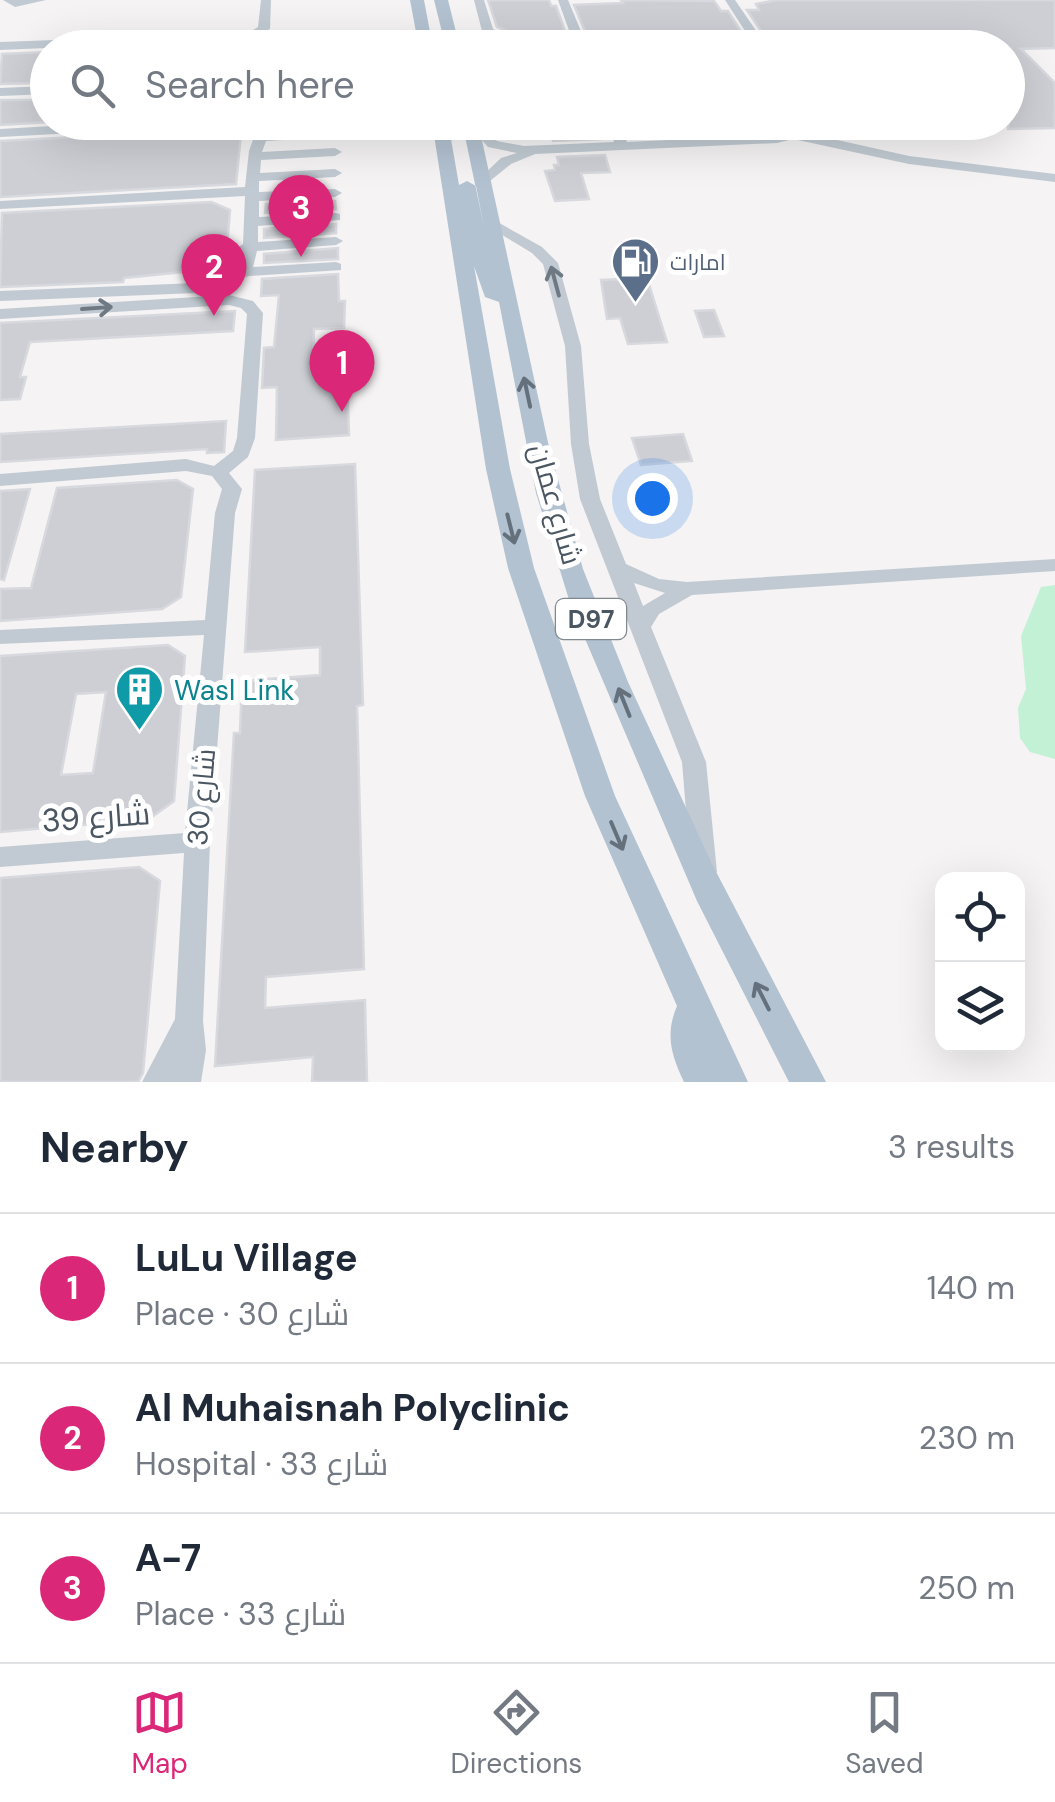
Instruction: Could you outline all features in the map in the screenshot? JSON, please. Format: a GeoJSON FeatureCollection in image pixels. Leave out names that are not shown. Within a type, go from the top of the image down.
{"type":"FeatureCollection","features":[{"type":"Feature","properties":{"kind":"main road"},"geometry":{"type":"LineString","coordinates":[[417,0],[422,30]]}},
{"type":"Feature","properties":{"kind":"main road"},"geometry":{"type":"LineString","coordinates":[[441,0],[448,30]]}},
{"type":"Feature","properties":{"kind":"main road"},"geometry":{"type":"LineString","coordinates":[[418,30],[421,26]]}},
{"type":"Feature","properties":{"kind":"main road","name":"شارع عمان"},"geometry":{"type":"LineString","coordinates":[[454,140],[498,470],[521,568],[600,796],[693,1008],[730,1082]]}},
{"type":"Feature","properties":{"kind":"main road"},"geometry":{"type":"LineString","coordinates":[[456,140],[483,265],[516,337]]}},
{"type":"Feature","properties":{"kind":"main road","name":"شارع عمان"},"geometry":{"type":"LineString","coordinates":[[462,140],[485,181],[549,497],[584,602],[634,727],[703,878],[808,1082]]}},
{"type":"Feature","properties":{"kind":"main road"},"geometry":{"type":"LineString","coordinates":[[693,1008],[685,1036],[702,1082]]}},
{"type":"Feature","properties":{"kind":"street"},"geometry":{"type":"LineString","coordinates":[[8,0],[15,4],[40,0]]}},
{"type":"Feature","properties":{"kind":"street"},"geometry":{"type":"LineString","coordinates":[[263,30],[266,0]]}},
{"type":"Feature","properties":{"kind":"street"},"geometry":{"type":"LineString","coordinates":[[479,0],[488,30]]}},
{"type":"Feature","properties":{"kind":"street"},"geometry":{"type":"LineString","coordinates":[[563,0],[575,30]]}},
{"type":"Feature","properties":{"kind":"street"},"geometry":{"type":"LineString","coordinates":[[730,0],[750,30]]}},
{"type":"Feature","properties":{"kind":"street"},"geometry":{"type":"LineString","coordinates":[[0,46],[30,45]]}},
{"type":"Feature","properties":{"kind":"street"},"geometry":{"type":"LineString","coordinates":[[0,92],[30,91]]}},
{"type":"Feature","properties":{"kind":"street"},"geometry":{"type":"LineString","coordinates":[[0,133],[30,131]]}},
{"type":"Feature","properties":{"kind":"street"},"geometry":{"type":"LineString","coordinates":[[254,140],[258,146],[335,152]]}},
{"type":"Feature","properties":{"kind":"street"},"geometry":{"type":"LineString","coordinates":[[244,272],[248,268],[257,140]]}},
{"type":"Feature","properties":{"kind":"street"},"geometry":{"type":"LineString","coordinates":[[258,146],[293,140]]}},
{"type":"Feature","properties":{"kind":"street"},"geometry":{"type":"LineString","coordinates":[[487,140],[499,146],[541,150],[692,140]]}},
{"type":"Feature","properties":{"kind":"street"},"geometry":{"type":"LineString","coordinates":[[619,140],[622,147]]}},
{"type":"Feature","properties":{"kind":"street"},"geometry":{"type":"LineString","coordinates":[[827,140],[846,148],[934,164],[1055,178]]}},
{"type":"Feature","properties":{"kind":"street"},"geometry":{"type":"LineString","coordinates":[[485,181],[506,161],[541,150]]}},
{"type":"Feature","properties":{"kind":"street"},"geometry":{"type":"LineString","coordinates":[[252,190],[335,173]]}},
{"type":"Feature","properties":{"kind":"street"},"geometry":{"type":"LineString","coordinates":[[0,204],[252,190],[335,193]]}},
{"type":"Feature","properties":{"kind":"street"},"geometry":{"type":"LineString","coordinates":[[250,222],[335,217]]}},
{"type":"Feature","properties":{"kind":"street"},"geometry":{"type":"LineString","coordinates":[[494,224],[550,263],[573,346],[584,470],[615,567],[694,762],[705,850],[703,878]]}},
{"type":"Feature","properties":{"kind":"street"},"geometry":{"type":"LineString","coordinates":[[247,249],[336,241]]}},
{"type":"Feature","properties":{"kind":"street"},"geometry":{"type":"LineString","coordinates":[[179,287],[232,271],[247,249]]}},
{"type":"Feature","properties":{"kind":"street"},"geometry":{"type":"LineString","coordinates":[[0,296],[213,286],[244,272],[336,267]]}},
{"type":"Feature","properties":{"kind":"street"},"geometry":{"type":"LineString","coordinates":[[0,314],[230,300],[248,304],[256,313],[246,438],[241,453],[218,472],[186,465],[0,480]]}},
{"type":"Feature","properties":{"kind":"street"},"geometry":{"type":"LineString","coordinates":[[139,471],[183,474],[207,482],[221,497],[225,513]]}},
{"type":"Feature","properties":{"kind":"street","name":"شارع 30"},"geometry":{"type":"LineString","coordinates":[[186,1082],[192,1050],[189,1020],[197,842],[225,513],[232,489],[218,472]]}},
{"type":"Feature","properties":{"kind":"street"},"geometry":{"type":"LineString","coordinates":[[615,567],[640,580],[687,589],[1055,565]]}},
{"type":"Feature","properties":{"kind":"street"},"geometry":{"type":"LineString","coordinates":[[639,628],[662,602],[687,589]]}},
{"type":"Feature","properties":{"kind":"street"},"geometry":{"type":"LineString","coordinates":[[0,637],[216,621]]}},
{"type":"Feature","properties":{"kind":"street","name":"شارع 39"},"geometry":{"type":"LineString","coordinates":[[0,857],[197,842]]}},
{"type":"Feature","properties":{"kind":"street","name":"شارع 30"},"geometry":{"type":"LineString","coordinates":[[157,1082],[189,1020]]}},
{"type":"Feature","properties":{"kind":"green space"},"geometry":{"type":"Polygon","coordinates":[[[1055,585],[1055,759],[1030,752],[1020,738],[1018,708],[1026,689],[1021,636],[1041,587],[1055,585]]]}},
{"type":"Feature","properties":{"kind":"building"},"geometry":{"type":"Polygon","coordinates":[[[488,0],[549,0],[551,6],[556,6],[565,30],[504,30],[497,27],[488,0]]]}},
{"type":"Feature","properties":{"kind":"building"},"geometry":{"type":"Polygon","coordinates":[[[621,0],[714,1],[721,11],[728,11],[740,30],[584,30],[574,5],[623,3],[621,0]]]}},
{"type":"Feature","properties":{"kind":"building"},"geometry":{"type":"Polygon","coordinates":[[[777,0],[1055,0],[1055,48],[1025,49],[1025,30],[760,30],[747,10],[759,10],[756,4],[777,0]]]}},
{"type":"Feature","properties":{"kind":"building"},"geometry":{"type":"Polygon","coordinates":[[[30,53],[30,83],[0,84],[2,54],[30,53]]]}},
{"type":"Feature","properties":{"kind":"building"},"geometry":{"type":"Polygon","coordinates":[[[1025,53],[1055,83],[1055,128],[1025,129],[1025,53]]]}},
{"type":"Feature","properties":{"kind":"building"},"geometry":{"type":"Polygon","coordinates":[[[0,100],[30,100],[30,123],[0,125],[0,100]]]}},
{"type":"Feature","properties":{"kind":"building"},"geometry":{"type":"Polygon","coordinates":[[[240,140],[236,184],[0,197],[0,141],[240,140]]]}},
{"type":"Feature","properties":{"kind":"building"},"geometry":{"type":"Polygon","coordinates":[[[605,155],[610,172],[581,173],[589,199],[555,201],[545,171],[555,170],[554,165],[559,165],[557,157],[605,155]]]}},
{"type":"Feature","properties":{"kind":"building"},"geometry":{"type":"Polygon","coordinates":[[[335,201],[336,209],[265,213],[266,204],[335,201]]]}},
{"type":"Feature","properties":{"kind":"building"},"geometry":{"type":"Polygon","coordinates":[[[211,202],[230,210],[225,269],[218,273],[202,274],[203,270],[124,278],[123,282],[0,287],[2,213],[211,202]]]}},
{"type":"Feature","properties":{"kind":"building"},"geometry":{"type":"Polygon","coordinates":[[[336,224],[336,233],[264,238],[264,229],[336,224]]]}},
{"type":"Feature","properties":{"kind":"building"},"geometry":{"type":"Polygon","coordinates":[[[338,248],[338,259],[264,263],[264,254],[338,248]]]}},
{"type":"Feature","properties":{"kind":"building"},"geometry":{"type":"Polygon","coordinates":[[[338,274],[339,301],[345,301],[344,328],[314,329],[313,359],[333,358],[333,364],[356,362],[358,376],[347,377],[349,435],[276,440],[277,387],[262,388],[264,348],[274,347],[279,295],[261,296],[262,279],[338,274]]]}},
{"type":"Feature","properties":{"kind":"building"},"geometry":{"type":"Polygon","coordinates":[[[647,278],[667,342],[628,344],[620,318],[607,319],[601,280],[647,278]]]}},
{"type":"Feature","properties":{"kind":"building"},"geometry":{"type":"Polygon","coordinates":[[[714,310],[724,336],[704,337],[695,311],[714,310]]]}},
{"type":"Feature","properties":{"kind":"building"},"geometry":{"type":"Polygon","coordinates":[[[235,311],[233,331],[30,342],[20,377],[26,377],[20,399],[0,400],[0,323],[235,311]]]}},
{"type":"Feature","properties":{"kind":"building"},"geometry":{"type":"Polygon","coordinates":[[[226,421],[224,452],[207,453],[207,449],[0,462],[0,434],[226,421]]]}},
{"type":"Feature","properties":{"kind":"building"},"geometry":{"type":"Polygon","coordinates":[[[683,434],[692,461],[641,465],[632,438],[683,434]]]}},
{"type":"Feature","properties":{"kind":"building"},"geometry":{"type":"Polygon","coordinates":[[[355,464],[363,705],[357,706],[364,969],[266,977],[265,1008],[365,1000],[367,1082],[312,1082],[313,1057],[215,1066],[234,733],[240,733],[242,681],[320,675],[320,647],[245,652],[255,470],[355,464]]]}},
{"type":"Feature","properties":{"kind":"building"},"geometry":{"type":"Polygon","coordinates":[[[177,480],[193,489],[181,597],[162,609],[0,621],[0,589],[31,588],[57,488],[177,480]]]}},
{"type":"Feature","properties":{"kind":"building"},"geometry":{"type":"Polygon","coordinates":[[[30,489],[4,580],[0,579],[0,491],[30,489]]]}},
{"type":"Feature","properties":{"kind":"building","name":"Wasl Link"},"geometry":{"type":"Polygon","coordinates":[[[168,645],[185,656],[174,801],[149,819],[0,832],[0,656],[168,645]],[[106,692],[76,694],[61,775],[93,773],[106,692]]]}},
{"type":"Feature","properties":{"kind":"building"},"geometry":{"type":"Polygon","coordinates":[[[139,867],[160,881],[143,1073],[138,1082],[0,1082],[0,878],[139,867]]]}},
{"type":"Feature","properties":{"kind":"place","name":"A-7"},"geometry":{"type":"Point","coordinates":[301,257]}},
{"type":"Feature","properties":{"kind":"place","name":"امارات"},"geometry":{"type":"Point","coordinates":[635,304]}},
{"type":"Feature","properties":{"kind":"place","name":"Al Muhaisnah Polyclinic"},"geometry":{"type":"Point","coordinates":[214,316]}},
{"type":"Feature","properties":{"kind":"place","name":"LuLu Village"},"geometry":{"type":"Point","coordinates":[342,412]}},
{"type":"Feature","properties":{"kind":"place","name":"Wasl Link"},"geometry":{"type":"Point","coordinates":[139,732]}}]}
